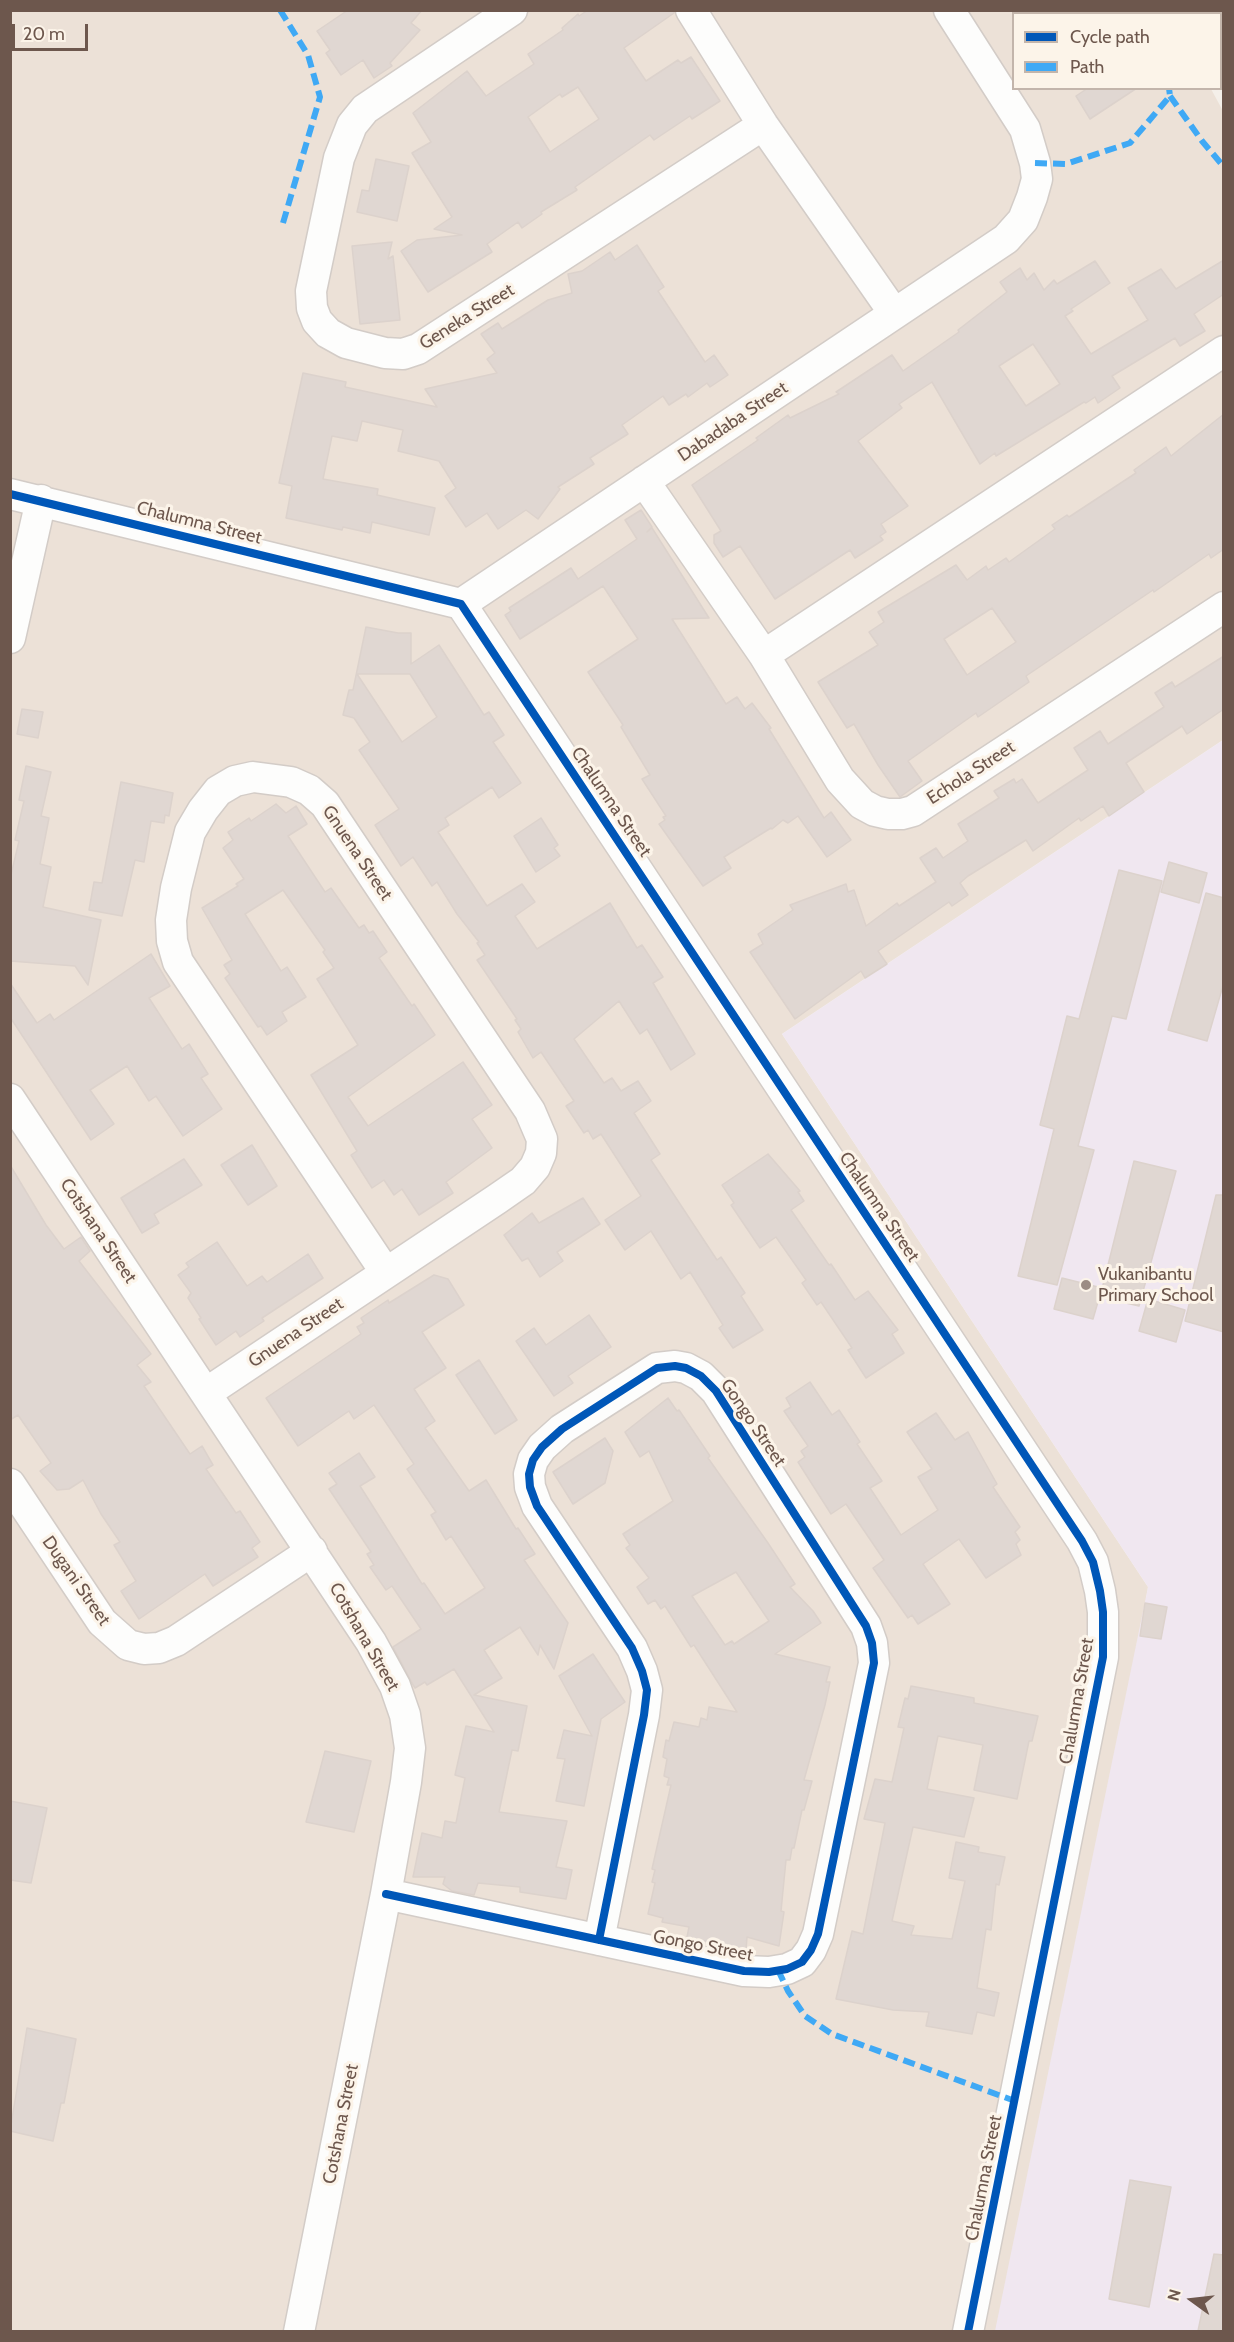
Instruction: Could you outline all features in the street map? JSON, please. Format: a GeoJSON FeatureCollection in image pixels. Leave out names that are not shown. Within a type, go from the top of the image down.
{"type":"FeatureCollection","features":[{"type":"Feature","properties":{"kind":"street","name":"Geneka Street"},"geometry":{"type":"LineString","coordinates":[[512,10],[365,109],[344,140],[325,219],[312,291],[312,308],[317,321],[328,333],[346,343],[385,353],[403,354],[418,349],[763,125]]}},
{"type":"Feature","properties":{"kind":"street"},"geometry":{"type":"LineString","coordinates":[[691,10],[763,125],[894,313]]}},
{"type":"Feature","properties":{"kind":"street","name":"Dabadaba Street"},"geometry":{"type":"LineString","coordinates":[[461,604],[1006,240],[1023,220],[1037,179],[1031,145],[1016,111],[949,10]]}},
{"type":"Feature","properties":{"kind":"street"},"geometry":{"type":"LineString","coordinates":[[764,655],[1224,351]]}},
{"type":"Feature","properties":{"kind":"street","name":"Echola Street"},"geometry":{"type":"LineString","coordinates":[[644,481],[764,655],[840,780],[851,793],[874,811],[888,814],[913,811],[1224,607]]}},
{"type":"Feature","properties":{"kind":"street","name":"Chalumna Street"},"geometry":{"type":"LineString","coordinates":[[10,494],[461,604],[1082,1541],[1093,1562],[1103,1612],[1103,1657],[968,2331]]}},
{"type":"Feature","properties":{"kind":"street"},"geometry":{"type":"LineString","coordinates":[[10,638],[41,500]]}},
{"type":"Feature","properties":{"kind":"street","name":"Gnuena Street"},"geometry":{"type":"LineString","coordinates":[[206,1393],[386,1273],[523,1180],[535,1167],[541,1153],[542,1138],[530,1111],[325,804],[309,790],[291,782],[253,777],[235,781],[218,791],[190,832],[176,888],[171,920],[172,941],[178,962],[386,1273]]}},
{"type":"Feature","properties":{"kind":"street","name":"Cotshana Street"},"geometry":{"type":"LineString","coordinates":[[10,1099],[371,1642],[395,1686],[405,1715],[410,1748],[406,1782],[299,2331]]}},
{"type":"Feature","properties":{"kind":"street","name":"Gongo Street"},"geometry":{"type":"LineString","coordinates":[[386,1894],[599,1940],[744,1971],[769,1972],[787,1969],[802,1962],[811,1950],[818,1934],[874,1663],[872,1643],[866,1626],[716,1391],[702,1376],[686,1368],[675,1366],[657,1368],[562,1430],[542,1447],[533,1460],[529,1474],[530,1487],[537,1506],[632,1648],[647,1690],[599,1940]]}},
{"type":"Feature","properties":{"kind":"street","name":"Dugani Street"},"geometry":{"type":"LineString","coordinates":[[10,1484],[102,1622],[128,1646],[144,1649],[159,1648],[176,1641],[312,1551]]}},
{"type":"Feature","properties":{"kind":"shaded area"},"geometry":{"type":"Polygon","coordinates":[[[11,11],[1166,11],[1012,12],[1012,90],[1212,90],[1223,111],[1223,740],[782,1034],[1148,1587],[1025,2331],[11,2332],[11,11]]]}},
{"type":"Feature","properties":{"kind":"shaded area","name":"Vukanibantu Primary School"},"geometry":{"type":"Polygon","coordinates":[[[1223,740],[1223,2331],[995,2331],[1148,1587],[782,1034],[1223,740]]]}},
{"type":"Feature","properties":{"kind":"building"},"geometry":{"type":"Polygon","coordinates":[[[348,10],[422,10],[411,23],[420,30],[390,63],[392,66],[374,78],[363,60],[341,75],[326,53],[330,50],[317,31],[348,10]]]}},
{"type":"Feature","properties":{"kind":"building"},"geometry":{"type":"Polygon","coordinates":[[[588,10],[674,10],[674,13],[624,48],[646,81],[678,60],[681,63],[691,57],[720,101],[692,119],[690,116],[654,140],[650,135],[575,187],[577,190],[541,212],[542,214],[522,228],[518,222],[487,244],[492,252],[428,292],[401,251],[417,240],[462,235],[434,229],[452,217],[412,153],[431,142],[413,113],[467,71],[486,96],[534,64],[528,54],[563,30],[562,28],[578,14],[579,16],[588,10]],[[578,87],[562,97],[560,94],[528,117],[550,152],[599,119],[578,87]]]}},
{"type":"Feature","properties":{"kind":"building"},"geometry":{"type":"Polygon","coordinates":[[[1085,90],[1134,90],[1090,119],[1076,96],[1085,90]]]}},
{"type":"Feature","properties":{"kind":"building"},"geometry":{"type":"Polygon","coordinates":[[[376,159],[409,166],[397,221],[357,212],[362,190],[369,191],[376,159]]]}},
{"type":"Feature","properties":{"kind":"building"},"geometry":{"type":"Polygon","coordinates":[[[392,242],[388,259],[393,256],[400,320],[360,324],[352,246],[392,242]]]}},
{"type":"Feature","properties":{"kind":"building"},"geometry":{"type":"Polygon","coordinates":[[[637,245],[664,287],[658,291],[705,362],[714,355],[728,375],[710,387],[707,383],[688,397],[686,394],[669,405],[663,396],[622,425],[628,434],[590,458],[594,464],[558,487],[560,489],[538,519],[526,510],[498,529],[487,513],[466,527],[445,496],[456,488],[439,461],[398,451],[403,430],[362,421],[357,441],[332,436],[323,479],[378,489],[377,495],[435,508],[429,535],[372,522],[370,533],[343,527],[342,530],[286,518],[292,486],[279,483],[303,373],[346,382],[345,387],[437,407],[425,389],[497,373],[487,359],[495,353],[481,334],[498,323],[502,329],[548,300],[572,293],[568,274],[582,271],[610,252],[615,260],[637,245]]]}},
{"type":"Feature","properties":{"kind":"building"},"geometry":{"type":"Polygon","coordinates":[[[1224,260],[1224,294],[1194,314],[1205,331],[1180,346],[1175,338],[1112,376],[1120,388],[1098,403],[1095,397],[1084,402],[980,464],[932,382],[899,404],[902,408],[858,441],[908,506],[881,524],[886,532],[880,536],[883,540],[855,558],[850,550],[775,599],[740,546],[723,557],[714,543],[714,535],[721,531],[692,485],[758,440],[756,438],[788,415],[790,418],[839,394],[836,392],[892,355],[903,371],[959,332],[958,330],[1007,292],[1000,282],[1020,268],[1027,280],[1034,273],[1044,290],[1054,280],[1057,284],[1095,261],[1110,283],[1071,309],[1073,311],[1065,316],[1091,354],[1148,320],[1128,288],[1161,269],[1176,289],[1224,260]],[[1033,344],[999,366],[1026,406],[1060,384],[1033,344]]]}},
{"type":"Feature","properties":{"kind":"building"},"geometry":{"type":"Polygon","coordinates":[[[1224,414],[1224,549],[1211,558],[1209,554],[1154,592],[1153,590],[1026,676],[1029,682],[978,717],[976,713],[908,761],[922,781],[900,797],[854,724],[847,728],[818,682],[878,645],[869,632],[884,622],[878,612],[956,565],[967,580],[986,566],[988,570],[1006,558],[1009,562],[1055,529],[1052,525],[1067,515],[1069,517],[1136,473],[1134,470],[1166,447],[1171,456],[1224,414]],[[992,608],[944,639],[967,675],[1016,642],[992,608]]]}},
{"type":"Feature","properties":{"kind":"building"},"geometry":{"type":"Polygon","coordinates":[[[641,510],[652,527],[647,532],[652,528],[709,618],[672,619],[726,704],[737,697],[745,709],[752,703],[771,728],[769,729],[824,818],[831,812],[851,840],[827,857],[798,816],[788,823],[783,820],[724,857],[731,868],[703,886],[659,824],[665,820],[663,817],[666,816],[642,779],[650,775],[621,727],[623,725],[588,672],[638,639],[603,586],[520,639],[505,615],[511,611],[509,608],[571,568],[578,579],[637,539],[625,520],[641,510]]]}},
{"type":"Feature","properties":{"kind":"building"},"geometry":{"type":"Polygon","coordinates":[[[366,627],[411,633],[411,664],[439,645],[484,715],[489,712],[504,735],[493,742],[521,783],[499,798],[492,787],[445,818],[449,825],[438,832],[487,906],[522,884],[535,902],[515,916],[537,949],[610,903],[637,948],[642,945],[663,977],[653,983],[695,1054],[671,1070],[647,1029],[640,1034],[619,1001],[574,1039],[604,1083],[612,1078],[621,1091],[638,1081],[651,1101],[634,1113],[660,1154],[651,1160],[717,1260],[721,1257],[745,1293],[741,1296],[763,1330],[733,1348],[719,1328],[723,1325],[690,1272],[681,1279],[651,1231],[625,1250],[605,1220],[641,1196],[601,1134],[593,1139],[588,1130],[584,1133],[566,1106],[574,1101],[541,1052],[533,1058],[518,1032],[521,1029],[515,1020],[517,1019],[477,960],[485,955],[477,943],[479,942],[457,914],[437,882],[432,886],[413,857],[401,866],[375,825],[399,809],[359,750],[370,742],[354,718],[343,715],[349,690],[353,690],[366,627]],[[357,674],[402,742],[437,717],[410,674],[357,674]]]}},
{"type":"Feature","properties":{"kind":"building"},"geometry":{"type":"Polygon","coordinates":[[[1224,656],[1224,709],[1187,734],[1182,726],[1126,763],[1144,792],[1109,816],[1103,806],[1081,821],[1079,818],[1033,851],[1026,840],[968,876],[960,883],[968,895],[952,906],[949,902],[878,951],[887,964],[865,978],[861,971],[795,1019],[750,952],[763,944],[758,934],[793,910],[790,905],[846,884],[848,892],[854,890],[866,926],[897,903],[899,906],[936,882],[920,858],[936,848],[943,858],[968,841],[958,824],[999,798],[994,791],[1014,779],[1016,783],[1022,779],[1038,803],[1088,770],[1074,748],[1100,731],[1108,744],[1164,707],[1155,693],[1172,682],[1175,687],[1224,656]]]}},
{"type":"Feature","properties":{"kind":"building"},"geometry":{"type":"Polygon","coordinates":[[[22,709],[43,712],[38,738],[17,734],[22,709]]]}},
{"type":"Feature","properties":{"kind":"building"},"geometry":{"type":"Polygon","coordinates":[[[26,766],[51,772],[41,816],[49,818],[40,864],[51,867],[43,907],[101,920],[88,985],[75,966],[10,961],[10,879],[19,841],[15,840],[24,801],[19,800],[26,766]]]}},
{"type":"Feature","properties":{"kind":"building"},"geometry":{"type":"Polygon","coordinates":[[[121,782],[173,793],[169,816],[165,815],[164,823],[151,821],[144,862],[135,860],[122,916],[89,910],[94,882],[102,883],[121,782]]]}},
{"type":"Feature","properties":{"kind":"building"},"geometry":{"type":"Polygon","coordinates":[[[276,804],[286,813],[296,806],[307,824],[288,836],[325,892],[331,888],[359,928],[364,925],[369,933],[373,931],[387,952],[379,958],[435,1035],[348,1097],[368,1126],[463,1062],[492,1105],[472,1119],[492,1148],[446,1182],[453,1193],[419,1215],[402,1189],[394,1195],[384,1180],[372,1188],[351,1155],[357,1151],[311,1075],[358,1045],[317,979],[334,968],[323,952],[325,950],[283,890],[245,914],[281,971],[287,967],[306,997],[282,1012],[287,1021],[267,1035],[261,1026],[258,1027],[225,978],[230,974],[224,965],[232,960],[202,908],[238,886],[236,884],[244,879],[223,848],[233,840],[228,832],[249,818],[251,821],[276,804]]]}},
{"type":"Feature","properties":{"kind":"building"},"geometry":{"type":"Polygon","coordinates":[[[541,818],[558,845],[554,848],[560,856],[536,872],[514,836],[541,818]]]}},
{"type":"Feature","properties":{"kind":"building"},"geometry":{"type":"Polygon","coordinates":[[[1169,862],[1207,873],[1199,903],[1161,892],[1169,862]]]}},
{"type":"Feature","properties":{"kind":"building"},"geometry":{"type":"Polygon","coordinates":[[[1119,870],[1162,881],[1126,1019],[1112,1016],[1078,1146],[1094,1150],[1057,1285],[1018,1276],[1054,1129],[1040,1125],[1067,1016],[1079,1019],[1119,870]]]}},
{"type":"Feature","properties":{"kind":"building"},"geometry":{"type":"Polygon","coordinates":[[[1206,893],[1224,898],[1224,982],[1207,1041],[1168,1030],[1206,893]]]}},
{"type":"Feature","properties":{"kind":"building"},"geometry":{"type":"Polygon","coordinates":[[[151,954],[170,986],[149,998],[182,1049],[189,1044],[208,1074],[201,1078],[222,1109],[183,1136],[156,1096],[149,1101],[127,1066],[90,1090],[114,1124],[91,1140],[10,1017],[10,983],[37,1023],[50,1014],[54,1020],[151,954]]]}},
{"type":"Feature","properties":{"kind":"building"},"geometry":{"type":"Polygon","coordinates":[[[252,1145],[277,1186],[248,1205],[221,1165],[252,1145]]]}},
{"type":"Feature","properties":{"kind":"building"},"geometry":{"type":"Polygon","coordinates":[[[768,1154],[800,1191],[798,1192],[804,1201],[791,1210],[829,1265],[831,1264],[855,1300],[868,1291],[898,1330],[892,1334],[904,1353],[866,1378],[848,1350],[852,1348],[821,1302],[817,1305],[802,1283],[806,1280],[776,1237],[760,1248],[731,1205],[734,1203],[722,1185],[768,1154]]]}},
{"type":"Feature","properties":{"kind":"building"},"geometry":{"type":"Polygon","coordinates":[[[184,1159],[202,1185],[154,1214],[159,1223],[142,1233],[121,1198],[184,1159]]]}},
{"type":"Feature","properties":{"kind":"building"},"geometry":{"type":"Polygon","coordinates":[[[1134,1161],[1176,1171],[1139,1306],[1100,1297],[1134,1161]]]}},
{"type":"Feature","properties":{"kind":"building"},"geometry":{"type":"Polygon","coordinates":[[[10,1165],[46,1225],[64,1249],[81,1237],[90,1251],[79,1261],[151,1354],[137,1365],[151,1382],[144,1386],[190,1454],[202,1446],[213,1465],[206,1469],[236,1513],[240,1511],[260,1542],[252,1548],[258,1557],[213,1586],[205,1574],[139,1619],[121,1591],[136,1581],[114,1545],[120,1542],[101,1514],[83,1480],[69,1489],[57,1490],[40,1471],[51,1463],[18,1415],[10,1420],[10,1165]]]}},
{"type":"Feature","properties":{"kind":"building"},"geometry":{"type":"Polygon","coordinates":[[[1216,1195],[1224,1195],[1224,1332],[1185,1321],[1216,1195]]]}},
{"type":"Feature","properties":{"kind":"building"},"geometry":{"type":"Polygon","coordinates":[[[583,1198],[600,1224],[557,1252],[563,1261],[540,1277],[528,1258],[522,1261],[504,1235],[532,1213],[539,1223],[583,1198]]]}},
{"type":"Feature","properties":{"kind":"building"},"geometry":{"type":"Polygon","coordinates":[[[217,1242],[247,1286],[262,1276],[267,1282],[308,1254],[323,1278],[262,1318],[264,1321],[240,1337],[236,1331],[216,1345],[188,1298],[191,1293],[178,1275],[189,1267],[186,1263],[217,1242]]]}},
{"type":"Feature","properties":{"kind":"building"},"geometry":{"type":"Polygon","coordinates":[[[434,1275],[448,1279],[464,1305],[422,1332],[446,1368],[414,1389],[435,1421],[425,1428],[469,1491],[486,1480],[516,1529],[518,1528],[535,1554],[524,1560],[568,1623],[554,1669],[540,1645],[538,1655],[520,1627],[484,1650],[502,1678],[474,1695],[527,1706],[518,1751],[512,1750],[499,1812],[567,1821],[556,1867],[572,1870],[566,1899],[520,1892],[520,1887],[478,1883],[474,1895],[452,1891],[443,1884],[445,1877],[413,1877],[422,1833],[442,1838],[445,1821],[456,1823],[465,1778],[455,1775],[466,1726],[494,1732],[454,1669],[427,1685],[425,1682],[415,1688],[393,1647],[421,1629],[392,1586],[386,1590],[370,1567],[374,1565],[367,1554],[371,1552],[329,1489],[337,1484],[329,1473],[359,1453],[375,1477],[360,1486],[422,1584],[424,1583],[445,1614],[485,1588],[451,1536],[446,1540],[431,1515],[436,1512],[407,1469],[414,1464],[374,1405],[354,1419],[349,1411],[298,1446],[266,1398],[361,1334],[357,1327],[364,1323],[361,1318],[388,1300],[389,1303],[434,1275]]]}},
{"type":"Feature","properties":{"kind":"building"},"geometry":{"type":"Polygon","coordinates":[[[1062,1278],[1102,1288],[1093,1319],[1054,1309],[1062,1278]]]}},
{"type":"Feature","properties":{"kind":"building"},"geometry":{"type":"Polygon","coordinates":[[[1148,1299],[1185,1310],[1176,1342],[1139,1331],[1148,1299]]]}},
{"type":"Feature","properties":{"kind":"building"},"geometry":{"type":"Polygon","coordinates":[[[589,1315],[611,1347],[568,1376],[573,1383],[554,1396],[516,1341],[534,1328],[546,1345],[589,1315]]]}},
{"type":"Feature","properties":{"kind":"building"},"geometry":{"type":"Polygon","coordinates":[[[479,1360],[517,1420],[495,1434],[456,1375],[479,1360]]]}},
{"type":"Feature","properties":{"kind":"building"},"geometry":{"type":"Polygon","coordinates":[[[810,1382],[832,1415],[839,1410],[860,1442],[857,1444],[882,1481],[870,1488],[901,1535],[938,1510],[918,1477],[932,1469],[907,1432],[936,1413],[955,1440],[968,1432],[997,1484],[993,1487],[1020,1527],[1015,1532],[1020,1540],[1016,1544],[1021,1555],[986,1578],[959,1539],[923,1564],[950,1604],[918,1624],[912,1615],[908,1618],[873,1568],[884,1560],[846,1504],[831,1514],[798,1462],[805,1457],[801,1451],[808,1446],[784,1411],[791,1407],[786,1398],[810,1382]]]}},
{"type":"Feature","properties":{"kind":"building"},"geometry":{"type":"Polygon","coordinates":[[[668,1398],[677,1411],[679,1410],[710,1456],[708,1458],[795,1584],[790,1587],[821,1623],[775,1654],[830,1667],[826,1682],[830,1682],[825,1705],[804,1780],[812,1781],[804,1810],[802,1810],[794,1848],[792,1848],[790,1860],[786,1860],[781,1911],[784,1912],[779,1946],[747,1937],[746,1950],[687,1937],[689,1927],[662,1922],[663,1918],[648,1914],[655,1883],[652,1882],[655,1870],[652,1869],[671,1785],[667,1785],[669,1778],[664,1776],[667,1759],[663,1757],[666,1740],[669,1741],[674,1722],[699,1727],[701,1718],[707,1720],[709,1707],[737,1712],[694,1645],[691,1647],[665,1606],[661,1609],[655,1600],[648,1604],[637,1587],[649,1578],[626,1548],[630,1545],[623,1534],[673,1501],[649,1451],[640,1457],[625,1432],[668,1398]],[[736,1572],[692,1596],[725,1645],[732,1641],[734,1644],[769,1621],[736,1572]]]}},
{"type":"Feature","properties":{"kind":"building"},"geometry":{"type":"Polygon","coordinates":[[[605,1438],[613,1451],[605,1483],[573,1504],[553,1472],[605,1438]]]}},
{"type":"Feature","properties":{"kind":"building"},"geometry":{"type":"Polygon","coordinates":[[[1145,1603],[1167,1607],[1161,1639],[1140,1636],[1145,1603]]]}},
{"type":"Feature","properties":{"kind":"building"},"geometry":{"type":"Polygon","coordinates":[[[593,1654],[625,1702],[601,1719],[584,1806],[556,1801],[565,1759],[557,1758],[564,1730],[592,1736],[559,1676],[593,1654]]]}},
{"type":"Feature","properties":{"kind":"building"},"geometry":{"type":"Polygon","coordinates":[[[911,1686],[974,1698],[974,1703],[1038,1716],[1032,1741],[1029,1741],[1017,1799],[974,1790],[983,1745],[938,1736],[927,1789],[974,1798],[964,1837],[913,1827],[892,1921],[914,1926],[911,1935],[952,1939],[965,1881],[949,1878],[956,1842],[979,1847],[978,1852],[1005,1857],[999,1885],[996,1884],[991,1930],[986,1929],[977,1988],[999,1993],[994,2016],[977,2012],[972,2034],[926,2026],[929,2012],[893,2010],[836,1999],[852,1931],[863,1934],[885,1823],[864,1819],[875,1779],[892,1782],[904,1728],[898,1727],[905,1698],[908,1699],[911,1686]]]}},
{"type":"Feature","properties":{"kind":"building"},"geometry":{"type":"Polygon","coordinates":[[[325,1751],[371,1761],[354,1832],[306,1822],[325,1751]]]}},
{"type":"Feature","properties":{"kind":"building"},"geometry":{"type":"Polygon","coordinates":[[[10,1801],[47,1808],[31,1883],[10,1880],[10,1801]]]}},
{"type":"Feature","properties":{"kind":"building"},"geometry":{"type":"Polygon","coordinates":[[[27,2028],[76,2039],[64,2103],[61,2103],[53,2141],[10,2131],[27,2028]]]}},
{"type":"Feature","properties":{"kind":"building"},"geometry":{"type":"Polygon","coordinates":[[[1130,2180],[1171,2187],[1149,2307],[1109,2299],[1130,2180]]]}},
{"type":"Feature","properties":{"kind":"building"},"geometry":{"type":"Polygon","coordinates":[[[1214,2254],[1224,2255],[1224,2331],[1198,2331],[1214,2254]]]}},
{"type":"Feature","properties":{"kind":"marked path"},"geometry":{"type":"LineString","coordinates":[[280,10],[308,55],[320,97],[283,223]]}},
{"type":"Feature","properties":{"kind":"marked path"},"geometry":{"type":"LineString","coordinates":[[1035,163],[1066,164],[1130,143],[1170,96],[1169,90]]}},
{"type":"Feature","properties":{"kind":"marked path"},"geometry":{"type":"LineString","coordinates":[[1170,96],[1224,167]]}},
{"type":"Feature","properties":{"kind":"marked path"},"geometry":{"type":"LineString","coordinates":[[778,1970],[788,1991],[805,2016],[832,2034],[1015,2101]]}},
{"type":"Feature","properties":{"kind":"cycle path"},"geometry":{"type":"LineString","coordinates":[[10,494],[461,604],[1082,1541],[1093,1562],[1103,1612],[1103,1657],[968,2332]]}},
{"type":"Feature","properties":{"kind":"cycle path"},"geometry":{"type":"LineString","coordinates":[[386,1894],[744,1971],[769,1972],[787,1969],[802,1962],[811,1950],[818,1934],[874,1663],[872,1643],[866,1626],[716,1391],[701,1376],[686,1368],[675,1366],[657,1368],[562,1429],[542,1447],[533,1460],[529,1474],[530,1487],[537,1506],[632,1648],[647,1690],[644,1715],[599,1940]]}},
{"type":"Feature","properties":{"kind":"place","name":"Vukanibantu Primary School"},"geometry":{"type":"Point","coordinates":[1086,1285]}}]}
